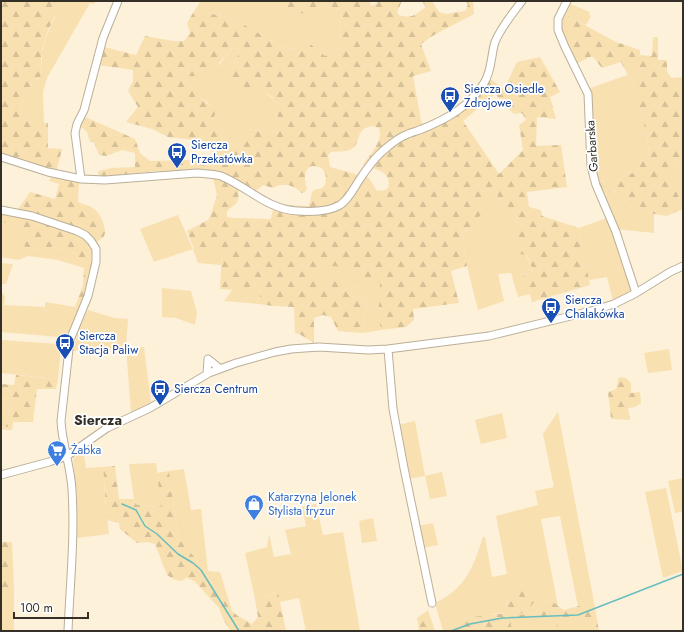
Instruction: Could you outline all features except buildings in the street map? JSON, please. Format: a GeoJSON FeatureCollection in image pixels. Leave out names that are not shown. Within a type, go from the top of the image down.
{"type":"FeatureCollection","features":[{"type":"Feature","properties":{"kind":"street"},"geometry":{"type":"LineString","coordinates":[[81,179],[75,133],[77,124],[84,110],[103,38],[118,1]]}},
{"type":"Feature","properties":{"kind":"street"},"geometry":{"type":"LineString","coordinates":[[1,158],[48,172],[81,179],[105,180],[197,173],[213,174],[225,178],[268,203],[282,209],[310,212],[335,208],[341,205],[348,198],[359,180],[383,150],[397,140],[445,119],[462,108],[484,83],[493,48],[498,36],[522,1]]}},
{"type":"Feature","properties":{"kind":"street","name":"Garbarska"},"geometry":{"type":"LineString","coordinates":[[567,1],[558,19],[558,30],[588,94],[591,166],[596,185],[616,232],[636,293]]}},
{"type":"Feature","properties":{"kind":"street"},"geometry":{"type":"LineString","coordinates":[[1,210],[32,216],[77,231],[91,240],[96,249],[96,262],[88,296],[70,340],[61,421],[71,476],[73,514],[68,631]]}},
{"type":"Feature","properties":{"kind":"street"},"geometry":{"type":"LineString","coordinates":[[1,475],[67,456],[101,431],[150,408],[207,374],[219,368],[258,356],[291,349],[318,347],[368,350],[388,349],[489,336],[604,308],[622,301],[670,272],[683,266]]}},
{"type":"Feature","properties":{"kind":"street"},"geometry":{"type":"LineString","coordinates":[[388,349],[393,409],[432,603]]}},
{"type":"Feature","properties":{"kind":"street"},"geometry":{"type":"LineString","coordinates":[[207,374],[208,359],[219,368]]}},
{"type":"Feature","properties":{"kind":"green space"},"geometry":{"type":"Polygon","coordinates":[[[2,1],[65,1],[54,18],[47,33],[41,55],[41,76],[34,81],[21,104],[22,113],[33,123],[48,123],[48,148],[62,149],[55,177],[79,181],[78,202],[93,208],[100,216],[104,225],[104,236],[88,247],[92,251],[92,273],[81,308],[75,307],[83,285],[84,268],[81,260],[75,253],[51,247],[38,249],[25,247],[23,243],[23,225],[1,222],[1,213],[14,215],[30,192],[55,199],[59,184],[49,181],[54,171],[1,154],[2,1]]]}},
{"type":"Feature","properties":{"kind":"green space"},"geometry":{"type":"Polygon","coordinates":[[[65,1],[96,1],[94,4],[90,3],[47,78],[43,92],[44,123],[33,123],[22,113],[21,104],[34,81],[38,79],[42,72],[42,52],[45,39],[59,8],[65,1]]]}},
{"type":"Feature","properties":{"kind":"green space"},"geometry":{"type":"Polygon","coordinates":[[[201,1],[284,1],[288,10],[297,14],[342,9],[338,49],[325,56],[308,42],[294,49],[282,47],[236,20],[208,13],[193,13],[201,1]]]}},
{"type":"Feature","properties":{"kind":"green space"},"geometry":{"type":"Polygon","coordinates":[[[284,1],[369,1],[372,6],[377,3],[377,1],[402,1],[397,12],[399,15],[407,17],[416,14],[426,7],[422,1],[432,1],[439,12],[446,14],[465,11],[468,5],[466,1],[473,1],[474,14],[434,35],[421,44],[431,71],[413,76],[422,126],[425,131],[459,114],[484,86],[489,78],[504,89],[517,62],[540,57],[560,92],[550,97],[556,119],[537,117],[536,146],[561,145],[567,187],[527,192],[529,207],[541,210],[542,216],[579,228],[590,285],[532,302],[524,276],[533,271],[527,255],[519,254],[516,218],[504,221],[497,194],[489,190],[480,192],[486,211],[475,220],[478,224],[462,233],[467,266],[451,271],[459,303],[413,309],[414,320],[406,327],[381,330],[378,312],[380,282],[356,282],[356,271],[339,266],[321,268],[319,275],[325,289],[332,292],[332,283],[337,280],[346,287],[348,295],[368,298],[364,315],[363,333],[338,331],[331,317],[323,315],[314,318],[314,343],[295,333],[294,307],[259,304],[262,278],[246,291],[220,289],[222,252],[194,249],[187,231],[208,220],[210,217],[217,195],[213,178],[223,175],[226,172],[219,166],[174,165],[165,172],[157,171],[99,177],[98,171],[112,168],[135,167],[135,153],[122,150],[106,156],[99,155],[94,142],[90,142],[87,132],[79,125],[83,116],[135,139],[140,153],[150,161],[188,160],[206,163],[221,158],[213,154],[210,142],[168,137],[152,129],[126,122],[138,107],[128,91],[133,81],[133,70],[98,65],[104,47],[136,55],[145,36],[173,41],[184,41],[190,33],[187,23],[193,13],[208,13],[236,20],[282,47],[294,49],[308,42],[325,56],[338,49],[342,9],[297,14],[288,10],[284,1]],[[235,47],[231,49],[221,60],[214,72],[189,76],[186,69],[182,67],[181,76],[191,85],[196,95],[213,108],[215,114],[213,121],[225,129],[228,143],[231,144],[237,142],[246,130],[254,129],[275,133],[278,131],[278,118],[276,103],[270,95],[237,86],[230,82],[230,74],[239,53],[238,49],[235,47]],[[495,94],[463,121],[499,174],[523,150],[519,125],[526,120],[522,113],[514,114],[495,94]],[[372,126],[366,128],[360,133],[356,144],[350,150],[331,152],[328,155],[330,167],[369,178],[377,191],[385,190],[388,188],[389,182],[385,174],[363,165],[378,143],[380,133],[379,128],[372,126]],[[312,166],[309,168],[305,176],[307,188],[305,192],[302,193],[294,187],[288,185],[280,185],[273,188],[263,185],[256,191],[242,183],[239,189],[238,200],[236,204],[228,210],[227,217],[271,219],[273,209],[277,205],[308,206],[313,191],[323,187],[326,180],[323,169],[312,166]]]}},
{"type":"Feature","properties":{"kind":"green space"},"geometry":{"type":"Polygon","coordinates":[[[568,3],[590,12],[589,15],[591,16],[586,25],[569,17],[579,35],[567,46],[560,24],[564,9],[568,3]]]}},
{"type":"Feature","properties":{"kind":"green space"},"geometry":{"type":"Polygon","coordinates":[[[568,16],[616,42],[640,50],[640,55],[652,56],[653,37],[658,37],[658,60],[667,60],[667,72],[677,85],[683,110],[683,170],[682,166],[674,161],[669,171],[683,209],[667,216],[654,214],[630,206],[614,191],[602,195],[593,166],[598,166],[605,184],[618,184],[624,174],[636,173],[644,156],[649,154],[643,118],[631,83],[642,68],[627,66],[628,75],[621,62],[602,68],[592,56],[576,64],[567,46],[579,35],[574,32],[568,16]]]}},
{"type":"Feature","properties":{"kind":"green space"},"geometry":{"type":"Polygon","coordinates":[[[235,47],[238,49],[239,53],[230,74],[269,95],[276,102],[278,108],[279,125],[278,131],[275,133],[254,129],[246,130],[237,142],[231,144],[228,143],[227,133],[225,130],[213,121],[215,114],[208,103],[195,95],[191,85],[182,78],[181,70],[182,67],[186,69],[187,72],[195,74],[214,73],[235,47]]]}},
{"type":"Feature","properties":{"kind":"green space"},"geometry":{"type":"Polygon","coordinates":[[[627,66],[642,68],[631,83],[643,118],[649,154],[644,156],[636,173],[624,174],[618,184],[605,184],[598,166],[593,166],[588,89],[627,75],[627,66]]]}},
{"type":"Feature","properties":{"kind":"green space"},"geometry":{"type":"Polygon","coordinates":[[[683,77],[683,110],[681,107],[677,85],[671,78],[683,77]]]}},
{"type":"Feature","properties":{"kind":"green space"},"geometry":{"type":"Polygon","coordinates":[[[674,161],[682,166],[683,170],[683,209],[669,171],[674,161]]]}},
{"type":"Feature","properties":{"kind":"green space"},"geometry":{"type":"Polygon","coordinates":[[[174,165],[219,166],[226,172],[223,175],[165,172],[174,165]]]}},
{"type":"Feature","properties":{"kind":"green space"},"geometry":{"type":"Polygon","coordinates":[[[489,190],[497,194],[504,220],[516,218],[518,235],[533,271],[524,276],[530,294],[518,297],[511,273],[498,274],[504,301],[478,310],[467,266],[462,233],[478,224],[475,220],[480,192],[489,190]]]}},
{"type":"Feature","properties":{"kind":"green space"},"geometry":{"type":"Polygon","coordinates":[[[614,191],[630,206],[654,214],[654,233],[616,229],[602,195],[614,191]]]}},
{"type":"Feature","properties":{"kind":"green space"},"geometry":{"type":"Polygon","coordinates":[[[178,215],[193,249],[154,262],[140,229],[178,215]]]}},
{"type":"Feature","properties":{"kind":"green space"},"geometry":{"type":"Polygon","coordinates":[[[607,218],[618,244],[632,291],[613,301],[607,277],[589,280],[579,228],[607,218]]]}},
{"type":"Feature","properties":{"kind":"green space"},"geometry":{"type":"Polygon","coordinates":[[[1,222],[23,224],[23,243],[25,247],[38,249],[51,247],[75,253],[81,260],[84,268],[58,260],[28,256],[19,260],[1,257],[1,222]]]}},
{"type":"Feature","properties":{"kind":"green space"},"geometry":{"type":"Polygon","coordinates":[[[193,249],[222,251],[221,265],[198,263],[193,249]]]}},
{"type":"Feature","properties":{"kind":"green space"},"geometry":{"type":"Polygon","coordinates":[[[1,263],[13,264],[6,284],[1,284],[1,263]]]}},
{"type":"Feature","properties":{"kind":"green space"},"geometry":{"type":"Polygon","coordinates":[[[328,265],[335,265],[357,271],[357,282],[380,282],[378,312],[381,330],[363,333],[364,315],[368,298],[348,295],[346,287],[332,292],[324,289],[319,275],[321,268],[328,265]]]}},
{"type":"Feature","properties":{"kind":"green space"},"geometry":{"type":"Polygon","coordinates":[[[262,278],[259,304],[224,301],[233,289],[246,291],[262,278]]]}},
{"type":"Feature","properties":{"kind":"green space"},"geometry":{"type":"Polygon","coordinates":[[[162,288],[191,291],[197,313],[195,325],[176,318],[162,317],[162,288]]]}},
{"type":"Feature","properties":{"kind":"green space"},"geometry":{"type":"Polygon","coordinates":[[[1,291],[5,297],[4,305],[45,307],[45,302],[81,308],[67,335],[59,337],[1,332],[1,291]]]}},
{"type":"Feature","properties":{"kind":"green space"},"geometry":{"type":"Polygon","coordinates":[[[88,310],[114,318],[128,319],[126,347],[144,347],[151,403],[131,412],[126,348],[73,351],[79,327],[88,310]]]}},
{"type":"Feature","properties":{"kind":"green space"},"geometry":{"type":"Polygon","coordinates":[[[1,340],[58,344],[61,348],[58,379],[1,373],[1,340]]]}},
{"type":"Feature","properties":{"kind":"green space"},"geometry":{"type":"Polygon","coordinates":[[[669,349],[672,370],[648,373],[644,353],[669,349]]]}},
{"type":"Feature","properties":{"kind":"green space"},"geometry":{"type":"Polygon","coordinates":[[[16,375],[58,379],[56,389],[37,389],[33,422],[13,422],[12,430],[5,430],[12,399],[1,398],[1,384],[14,385],[16,375]]]}},
{"type":"Feature","properties":{"kind":"green space"},"geometry":{"type":"Polygon","coordinates":[[[619,377],[626,378],[631,383],[631,393],[640,392],[641,403],[635,407],[628,408],[630,420],[611,419],[608,392],[616,389],[619,377]]]}},
{"type":"Feature","properties":{"kind":"green space"},"geometry":{"type":"Polygon","coordinates":[[[1,398],[12,399],[5,430],[1,429],[1,398]]]}},
{"type":"Feature","properties":{"kind":"green space"},"geometry":{"type":"Polygon","coordinates":[[[558,412],[594,602],[578,607],[560,516],[541,519],[558,606],[549,599],[534,613],[518,615],[530,607],[519,598],[506,602],[507,613],[499,613],[457,622],[452,631],[443,631],[435,603],[454,591],[467,576],[472,568],[483,537],[485,537],[492,577],[507,574],[496,516],[538,505],[535,491],[554,487],[543,434],[558,412]]]}},
{"type":"Feature","properties":{"kind":"green space"},"geometry":{"type":"Polygon","coordinates":[[[502,413],[507,438],[481,444],[475,420],[502,413]]]}},
{"type":"Feature","properties":{"kind":"green space"},"geometry":{"type":"Polygon","coordinates":[[[415,421],[425,476],[408,479],[398,425],[415,421]]]}},
{"type":"Feature","properties":{"kind":"green space"},"geometry":{"type":"Polygon","coordinates":[[[83,450],[86,468],[103,467],[109,534],[77,538],[77,496],[73,459],[83,450]]]}},
{"type":"Feature","properties":{"kind":"green space"},"geometry":{"type":"Polygon","coordinates":[[[156,463],[162,507],[137,505],[134,499],[129,464],[156,463]]]}},
{"type":"Feature","properties":{"kind":"green space"},"geometry":{"type":"Polygon","coordinates":[[[115,466],[119,499],[134,499],[137,505],[161,507],[157,473],[169,471],[178,537],[195,558],[232,611],[252,624],[258,617],[255,599],[278,593],[286,631],[231,631],[224,621],[219,608],[194,581],[187,578],[180,581],[167,575],[155,544],[147,542],[137,543],[120,529],[119,523],[107,520],[103,467],[115,466]]]}},
{"type":"Feature","properties":{"kind":"green space"},"geometry":{"type":"Polygon","coordinates":[[[184,469],[191,510],[201,509],[208,571],[220,572],[232,611],[195,558],[178,537],[169,471],[184,469]]]}},
{"type":"Feature","properties":{"kind":"green space"},"geometry":{"type":"Polygon","coordinates":[[[442,472],[447,496],[430,499],[425,476],[442,472]]]}},
{"type":"Feature","properties":{"kind":"green space"},"geometry":{"type":"Polygon","coordinates":[[[683,478],[683,511],[675,513],[668,481],[683,478]]]}},
{"type":"Feature","properties":{"kind":"green space"},"geometry":{"type":"Polygon","coordinates":[[[666,488],[683,571],[663,578],[645,492],[666,488]]]}},
{"type":"Feature","properties":{"kind":"green space"},"geometry":{"type":"Polygon","coordinates":[[[316,504],[323,535],[343,532],[360,631],[306,631],[299,598],[280,602],[277,593],[255,599],[245,553],[267,547],[269,534],[274,557],[291,554],[285,530],[306,526],[302,507],[316,504]]]}},
{"type":"Feature","properties":{"kind":"green space"},"geometry":{"type":"Polygon","coordinates":[[[373,518],[377,541],[362,543],[359,521],[373,518]]]}},
{"type":"Feature","properties":{"kind":"green space"},"geometry":{"type":"Polygon","coordinates":[[[433,523],[438,545],[422,548],[417,526],[433,523]]]}},
{"type":"Feature","properties":{"kind":"green space"},"geometry":{"type":"Polygon","coordinates":[[[1,542],[12,542],[14,592],[1,592],[1,542]]]}},
{"type":"Feature","properties":{"kind":"green space"},"geometry":{"type":"Polygon","coordinates":[[[523,583],[540,596],[530,607],[519,615],[534,613],[549,599],[564,610],[594,602],[599,631],[590,631],[585,617],[565,624],[565,631],[555,631],[558,629],[555,619],[510,619],[512,631],[452,631],[457,622],[472,617],[507,613],[506,602],[519,597],[523,583]]]}},
{"type":"Feature","properties":{"kind":"green space"},"geometry":{"type":"Polygon","coordinates":[[[1,592],[14,592],[14,631],[1,631],[1,592]]]}},
{"type":"Feature","properties":{"kind":"green space"},"geometry":{"type":"Polygon","coordinates":[[[428,610],[435,631],[419,631],[417,618],[428,610]]]}},
{"type":"Feature","properties":{"kind":"green space"},"geometry":{"type":"Polygon","coordinates":[[[585,617],[590,631],[565,631],[565,624],[585,617]]]}},
{"type":"Feature","properties":{"kind":"green space"},"geometry":{"type":"Polygon","coordinates":[[[509,619],[556,619],[558,629],[555,631],[512,631],[509,619]]]}},
{"type":"Feature","properties":{"kind":"waterway"},"geometry":{"type":"LineString","coordinates":[[122,504],[136,510],[145,526],[157,534],[178,554],[201,570],[239,631]]}},
{"type":"Feature","properties":{"kind":"waterway"},"geometry":{"type":"LineString","coordinates":[[451,631],[470,624],[502,618],[578,615],[683,574]]}},
{"type":"Feature","properties":{"kind":"place","name":"Siercza Osiedle Zdrojowe"},"geometry":{"type":"Point","coordinates":[450,113]}},
{"type":"Feature","properties":{"kind":"place","name":"Siercza Przekatówka"},"geometry":{"type":"Point","coordinates":[177,169]}},
{"type":"Feature","properties":{"kind":"place","name":"Siercza Chalakówka"},"geometry":{"type":"Point","coordinates":[551,324]}},
{"type":"Feature","properties":{"kind":"place","name":"Siercza Stacja Paliw"},"geometry":{"type":"Point","coordinates":[65,360]}},
{"type":"Feature","properties":{"kind":"place","name":"Siercza Centrum"},"geometry":{"type":"Point","coordinates":[160,406]}},
{"type":"Feature","properties":{"kind":"place","name":"Żabka"},"geometry":{"type":"Point","coordinates":[57,467]}},
{"type":"Feature","properties":{"kind":"place","name":"Katarzyna Jelonek Stylista fryzur"},"geometry":{"type":"Point","coordinates":[254,521]}},
{"type":"Feature","properties":{"kind":"district","name":"Siercza"},"geometry":{"type":"Point","coordinates":[98,420]}}]}
